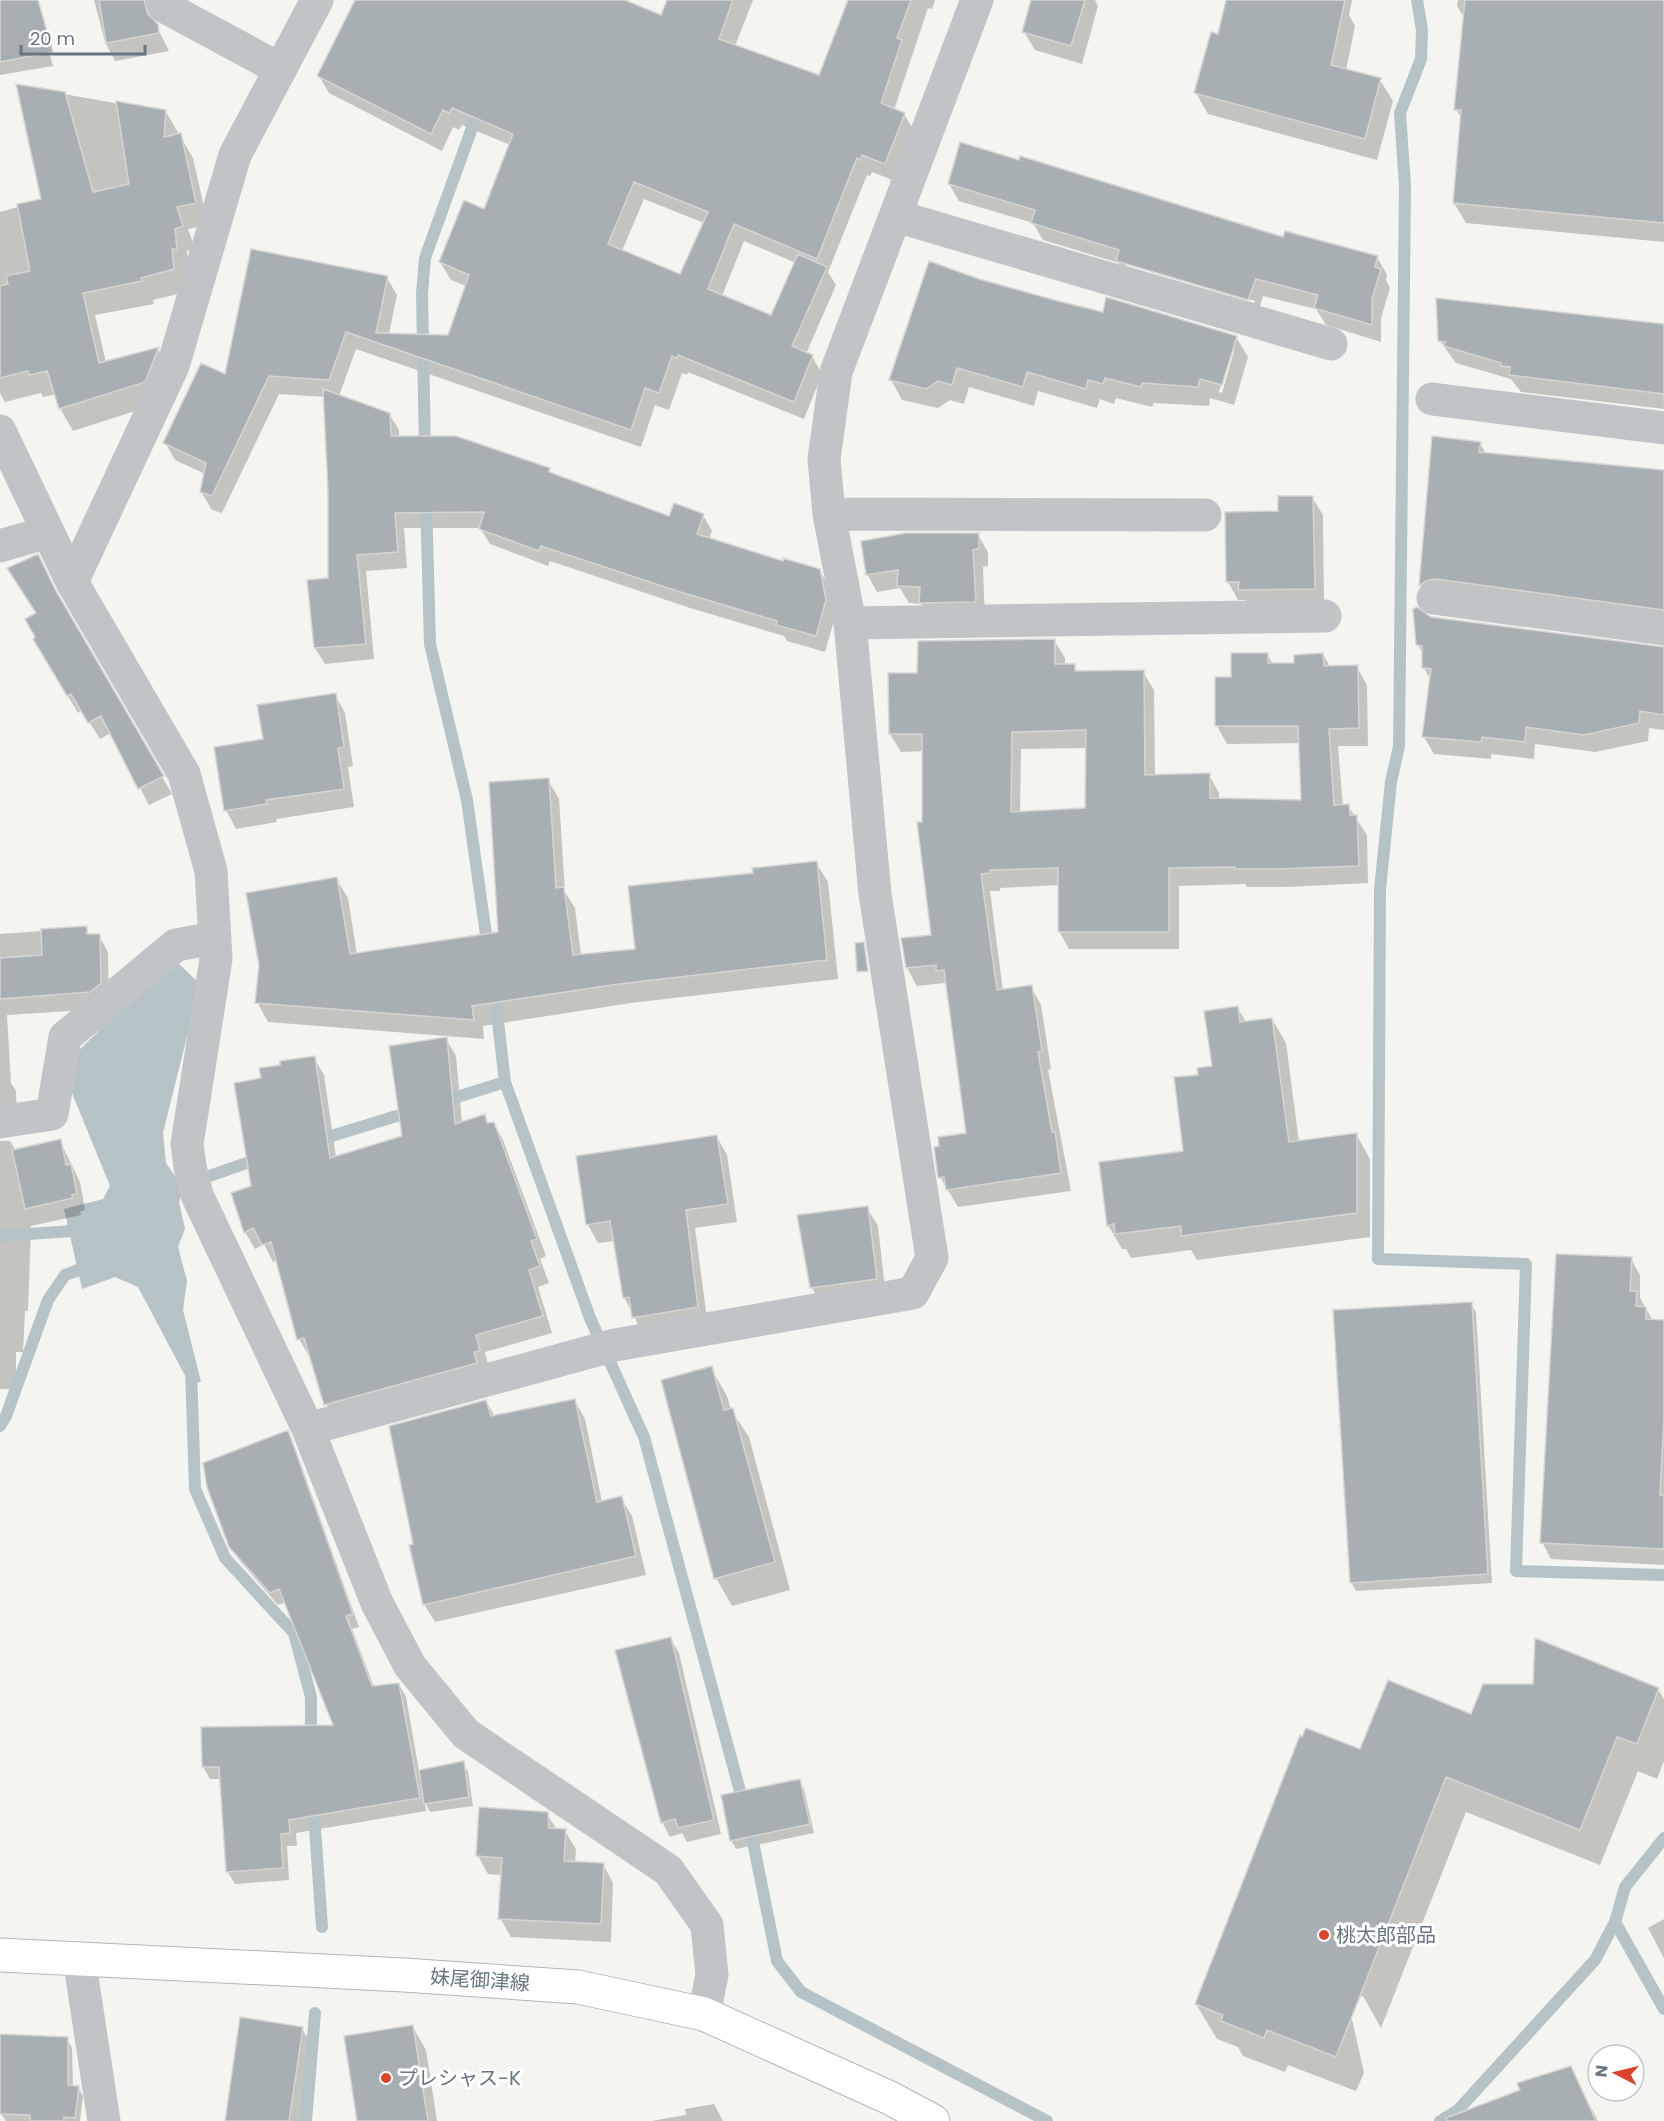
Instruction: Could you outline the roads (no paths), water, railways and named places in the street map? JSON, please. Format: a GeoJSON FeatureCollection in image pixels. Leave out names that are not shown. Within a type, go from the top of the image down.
{"type":"FeatureCollection","features":[{"type":"Feature","properties":{"kind":"main road","name":"妹尾御津線"},"geometry":{"type":"LineString","coordinates":[[0,1955],[578,1987],[704,2014],[891,2109],[933,2121]]}},
{"type":"Feature","properties":{"kind":"street"},"geometry":{"type":"LineString","coordinates":[[162,0],[165,8],[280,69]]}},
{"type":"Feature","properties":{"kind":"street"},"geometry":{"type":"LineString","coordinates":[[72,582],[173,366],[235,155],[317,0]]}},
{"type":"Feature","properties":{"kind":"street"},"geometry":{"type":"LineString","coordinates":[[308,1429],[600,1349],[913,1293],[932,1258],[875,894],[850,623],[828,514],[824,459],[836,372],[977,0]]}},
{"type":"Feature","properties":{"kind":"street"},"geometry":{"type":"LineString","coordinates":[[896,216],[1331,344]]}},
{"type":"Feature","properties":{"kind":"street"},"geometry":{"type":"LineString","coordinates":[[1432,399],[1664,428]]}},
{"type":"Feature","properties":{"kind":"street"},"geometry":{"type":"LineString","coordinates":[[0,431],[72,582],[184,774],[210,871],[216,959],[187,1144],[193,1181],[308,1429],[377,1603],[410,1666],[466,1734],[668,1870],[707,1925],[712,1975],[704,2014]]}},
{"type":"Feature","properties":{"kind":"street"},"geometry":{"type":"LineString","coordinates":[[828,514],[1205,515]]}},
{"type":"Feature","properties":{"kind":"street"},"geometry":{"type":"LineString","coordinates":[[0,546],[48,532]]}},
{"type":"Feature","properties":{"kind":"street"},"geometry":{"type":"LineString","coordinates":[[1433,598],[1664,629]]}},
{"type":"Feature","properties":{"kind":"street"},"geometry":{"type":"LineString","coordinates":[[850,623],[1325,616]]}},
{"type":"Feature","properties":{"kind":"street"},"geometry":{"type":"LineString","coordinates":[[0,1122],[52,1114],[65,1036],[176,945],[215,938]]}},
{"type":"Feature","properties":{"kind":"street"},"geometry":{"type":"LineString","coordinates":[[79,1958],[104,2121]]}},
{"type":"Feature","properties":{"kind":"waterway"},"geometry":{"type":"LineString","coordinates":[[1417,0],[1422,30],[1421,59],[1400,113],[1405,186],[1399,746],[1391,782],[1380,889],[1378,1259],[1526,1264],[1516,1571],[1664,1575]]}},
{"type":"Feature","properties":{"kind":"waterway"},"geometry":{"type":"LineString","coordinates":[[425,451],[422,293],[425,258],[481,103]]}},
{"type":"Feature","properties":{"kind":"waterway"},"geometry":{"type":"LineString","coordinates":[[426,498],[430,644],[467,800],[488,949]]}},
{"type":"Feature","properties":{"kind":"waterway"},"geometry":{"type":"LineString","coordinates":[[438,1103],[505,1082],[494,987]]}},
{"type":"Feature","properties":{"kind":"waterway"},"geometry":{"type":"LineString","coordinates":[[505,1082],[590,1318],[644,1437],[744,1806]]}},
{"type":"Feature","properties":{"kind":"waterway"},"geometry":{"type":"LineString","coordinates":[[312,1142],[413,1111]]}},
{"type":"Feature","properties":{"kind":"waterway"},"geometry":{"type":"LineString","coordinates":[[195,1181],[261,1158]]}},
{"type":"Feature","properties":{"kind":"waterway"},"geometry":{"type":"LineString","coordinates":[[0,1236],[72,1231],[82,1227]]}},
{"type":"Feature","properties":{"kind":"waterway"},"geometry":{"type":"LineString","coordinates":[[0,1426],[6,1416],[48,1300],[65,1275],[92,1265]]}},
{"type":"Feature","properties":{"kind":"waterway"},"geometry":{"type":"LineString","coordinates":[[191,1368],[195,1489],[225,1558],[294,1633],[311,1697],[311,1741]]}},
{"type":"Feature","properties":{"kind":"waterway"},"geometry":{"type":"LineString","coordinates":[[313,1800],[322,1927]]}},
{"type":"Feature","properties":{"kind":"waterway"},"geometry":{"type":"LineString","coordinates":[[749,1822],[777,1961],[801,1992],[1047,2121]]}},
{"type":"Feature","properties":{"kind":"waterway"},"geometry":{"type":"LineString","coordinates":[[1440,2121],[1458,2110],[1595,1960],[1615,1922],[1625,1887],[1664,1838]]}},
{"type":"Feature","properties":{"kind":"waterway"},"geometry":{"type":"LineString","coordinates":[[1615,1922],[1664,2009]]}},
{"type":"Feature","properties":{"kind":"waterway"},"geometry":{"type":"LineString","coordinates":[[306,2121],[315,2013]]}},
{"type":"Feature","properties":{"kind":"place","name":"桃太郎部品"},"geometry":{"type":"Point","coordinates":[1324,1935]}},
{"type":"Feature","properties":{"kind":"place","name":"プレシャス-K"},"geometry":{"type":"Point","coordinates":[386,2078]}}]}
